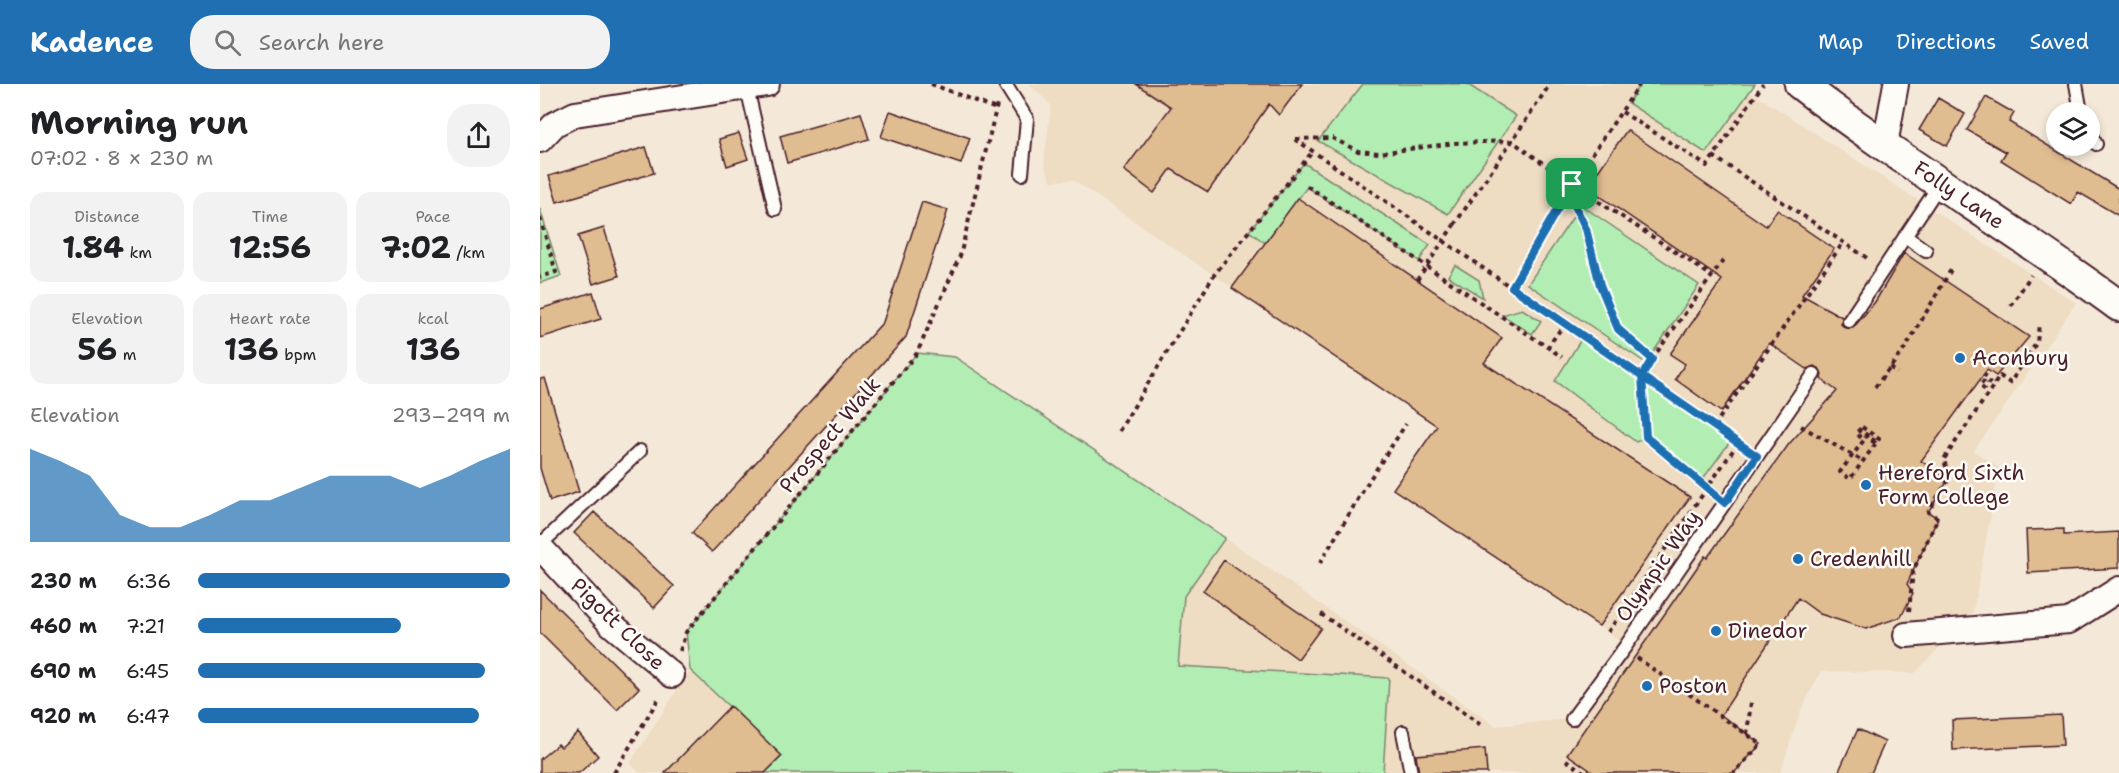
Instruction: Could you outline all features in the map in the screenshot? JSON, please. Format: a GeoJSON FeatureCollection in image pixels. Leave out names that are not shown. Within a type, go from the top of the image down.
{"type":"FeatureCollection","features":[{"type":"Feature","properties":{"kind":"street","name":"Folly Lane"},"geometry":{"type":"LineString","coordinates":[[1800,84],[1940,183],[2046,252],[2119,306]]}},
{"type":"Feature","properties":{"kind":"street"},"geometry":{"type":"LineString","coordinates":[[1885,145],[1896,84]]}},
{"type":"Feature","properties":{"kind":"street"},"geometry":{"type":"LineString","coordinates":[[540,140],[555,124],[575,114],[757,86]]}},
{"type":"Feature","properties":{"kind":"street","name":"Pigott Close"},"geometry":{"type":"LineString","coordinates":[[540,546],[611,624],[672,675]]}},
{"type":"Feature","properties":{"kind":"street"},"geometry":{"type":"LineString","coordinates":[[1906,635],[2069,621],[2119,589]]}},
{"type":"Feature","properties":{"kind":"lane"},"geometry":{"type":"LineString","coordinates":[[1005,84],[1027,119],[1022,174]]}},
{"type":"Feature","properties":{"kind":"lane"},"geometry":{"type":"LineString","coordinates":[[2076,84],[2079,102]]}},
{"type":"Feature","properties":{"kind":"lane"},"geometry":{"type":"LineString","coordinates":[[757,86],[775,209]]}},
{"type":"Feature","properties":{"kind":"lane"},"geometry":{"type":"LineString","coordinates":[[1849,321],[1940,183]]}},
{"type":"Feature","properties":{"kind":"lane"},"geometry":{"type":"LineString","coordinates":[[1905,236],[1926,251]]}},
{"type":"Feature","properties":{"kind":"lane","name":"Olympic Way"},"geometry":{"type":"LineString","coordinates":[[1572,719],[1625,647],[1814,374]]}},
{"type":"Feature","properties":{"kind":"lane"},"geometry":{"type":"LineString","coordinates":[[540,546],[640,451]]}},
{"type":"Feature","properties":{"kind":"lane"},"geometry":{"type":"LineString","coordinates":[[1403,732],[1411,773]]}},
{"type":"Feature","properties":{"kind":"path"},"geometry":{"type":"LineString","coordinates":[[931,84],[996,108]]}},
{"type":"Feature","properties":{"kind":"path"},"geometry":{"type":"LineString","coordinates":[[1417,280],[1550,84]]}},
{"type":"Feature","properties":{"kind":"path"},"geometry":{"type":"LineString","coordinates":[[1512,287],[1572,184],[1640,84]]}},
{"type":"Feature","properties":{"kind":"path"},"geometry":{"type":"LineString","coordinates":[[1622,112],[1707,166],[1762,84]]}},
{"type":"Feature","properties":{"kind":"path","name":"Prospect Walk"},"geometry":{"type":"LineString","coordinates":[[614,773],[672,675],[686,632],[917,353],[960,256],[998,100]]}},
{"type":"Feature","properties":{"kind":"path"},"geometry":{"type":"LineString","coordinates":[[1712,276],[1572,184],[1512,141],[1455,143],[1379,153],[1358,151],[1332,138],[1295,139],[1757,456]]}},
{"type":"Feature","properties":{"kind":"path"},"geometry":{"type":"LineString","coordinates":[[1119,431],[1214,275],[1313,151]]}},
{"type":"Feature","properties":{"kind":"path"},"geometry":{"type":"LineString","coordinates":[[1713,156],[1883,270]]}},
{"type":"Feature","properties":{"kind":"path"},"geometry":{"type":"LineString","coordinates":[[1572,184],[1575,206],[1586,229],[1600,285],[1618,329],[1652,359]]}},
{"type":"Feature","properties":{"kind":"path"},"geometry":{"type":"LineString","coordinates":[[1307,186],[1562,357]]}},
{"type":"Feature","properties":{"kind":"path"},"geometry":{"type":"LineString","coordinates":[[540,218],[556,272],[540,277]]}},
{"type":"Feature","properties":{"kind":"path"},"geometry":{"type":"LineString","coordinates":[[1714,426],[1843,243]]}},
{"type":"Feature","properties":{"kind":"path"},"geometry":{"type":"LineString","coordinates":[[1725,258],[1642,376],[1646,437],[1725,503]]}},
{"type":"Feature","properties":{"kind":"path"},"geometry":{"type":"LineString","coordinates":[[1875,387],[1906,347],[1952,268]]}},
{"type":"Feature","properties":{"kind":"path"},"geometry":{"type":"LineString","coordinates":[[1547,348],[1565,323]]}},
{"type":"Feature","properties":{"kind":"path"},"geometry":{"type":"LineString","coordinates":[[1906,635],[1913,571],[1938,518],[1928,512],[1949,479],[1944,459],[2000,376],[2010,383],[2037,342],[2039,324]]}},
{"type":"Feature","properties":{"kind":"path"},"geometry":{"type":"LineString","coordinates":[[1890,367],[1897,373]]}},
{"type":"Feature","properties":{"kind":"path"},"geometry":{"type":"LineString","coordinates":[[1983,374],[1987,377],[1980,386],[1984,389],[1990,380],[1995,383]]}},
{"type":"Feature","properties":{"kind":"path"},"geometry":{"type":"LineString","coordinates":[[1784,417],[1863,461]]}},
{"type":"Feature","properties":{"kind":"path"},"geometry":{"type":"LineString","coordinates":[[1320,563],[1406,424]]}},
{"type":"Feature","properties":{"kind":"path"},"geometry":{"type":"LineString","coordinates":[[1861,427],[1872,431],[1879,439],[1850,479],[1840,472],[1864,440],[1856,434],[1861,427]]}},
{"type":"Feature","properties":{"kind":"path"},"geometry":{"type":"LineString","coordinates":[[1861,427],[1876,439],[1875,441],[1859,431],[1875,443]]}},
{"type":"Feature","properties":{"kind":"path"},"geometry":{"type":"LineString","coordinates":[[1608,632],[1738,443]]}},
{"type":"Feature","properties":{"kind":"path"},"geometry":{"type":"LineString","coordinates":[[1869,453],[1874,456]]}},
{"type":"Feature","properties":{"kind":"path"},"geometry":{"type":"LineString","coordinates":[[1321,614],[1481,725]]}},
{"type":"Feature","properties":{"kind":"path"},"geometry":{"type":"LineString","coordinates":[[1625,647],[1761,744],[1734,773]]}},
{"type":"Feature","properties":{"kind":"path"},"geometry":{"type":"LineString","coordinates":[[1747,734],[1751,702]]}},
{"type":"Feature","properties":{"kind":"path"},"geometry":{"type":"LineString","coordinates":[[1566,760],[1585,773]]}},
{"type":"Feature","properties":{"kind":"shaded area"},"geometry":{"type":"Polygon","coordinates":[[[1029,84],[1739,84],[2076,303],[1974,451],[1999,468],[1973,612],[1915,673],[1821,671],[1801,710],[1780,773],[1112,773],[1178,665],[1184,596],[1225,538],[1496,726],[1572,719],[1625,647],[1608,632],[1393,489],[1437,426],[1073,180],[1051,181],[1044,163],[1051,105],[1029,84]]]}},
{"type":"Feature","properties":{"kind":"shaded area"},"geometry":{"type":"Polygon","coordinates":[[[690,670],[782,756],[765,773],[640,773],[630,763],[690,670]]]}},
{"type":"Feature","properties":{"kind":"green space"},"geometry":{"type":"Polygon","coordinates":[[[1363,84],[1467,84],[1516,116],[1448,214],[1318,141],[1363,84]]]}},
{"type":"Feature","properties":{"kind":"green space"},"geometry":{"type":"Polygon","coordinates":[[[1640,84],[1755,84],[1706,153],[1628,103],[1640,84]]]}},
{"type":"Feature","properties":{"kind":"green space"},"geometry":{"type":"Polygon","coordinates":[[[1304,163],[1430,245],[1419,261],[1307,187],[1265,243],[1249,231],[1304,163]]]}},
{"type":"Feature","properties":{"kind":"green space"},"geometry":{"type":"Polygon","coordinates":[[[1581,205],[1699,285],[1646,363],[1528,284],[1581,205]]]}},
{"type":"Feature","properties":{"kind":"green space"},"geometry":{"type":"Polygon","coordinates":[[[540,209],[561,276],[540,283],[540,209]]]}},
{"type":"Feature","properties":{"kind":"green space"},"geometry":{"type":"Polygon","coordinates":[[[1455,265],[1479,280],[1483,298],[1448,276],[1455,265]]]}},
{"type":"Feature","properties":{"kind":"green space"},"geometry":{"type":"Polygon","coordinates":[[[1522,309],[1541,321],[1532,334],[1502,315],[1522,309]]]}},
{"type":"Feature","properties":{"kind":"green space"},"geometry":{"type":"Polygon","coordinates":[[[1583,336],[1732,439],[1700,483],[1647,437],[1636,442],[1555,381],[1583,336]]]}},
{"type":"Feature","properties":{"kind":"green space"},"geometry":{"type":"Polygon","coordinates":[[[917,353],[955,357],[1225,538],[1184,596],[1178,666],[1389,678],[1383,773],[765,773],[782,756],[690,670],[686,632],[917,353]]]}},
{"type":"Feature","properties":{"kind":"building"},"geometry":{"type":"Polygon","coordinates":[[[1136,84],[1302,84],[1279,115],[1269,104],[1208,192],[1171,169],[1154,193],[1124,170],[1171,107],[1136,84]]]}},
{"type":"Feature","properties":{"kind":"building"},"geometry":{"type":"Polygon","coordinates":[[[1986,97],[2014,113],[2009,122],[2046,145],[2046,156],[2065,156],[2119,189],[2119,216],[2078,192],[2071,204],[2001,160],[2006,152],[1967,130],[1986,97]]]}},
{"type":"Feature","properties":{"kind":"building"},"geometry":{"type":"Polygon","coordinates":[[[1938,98],[1965,114],[1947,146],[1919,130],[1938,98]]]}},
{"type":"Feature","properties":{"kind":"building"},"geometry":{"type":"Polygon","coordinates":[[[890,111],[970,138],[961,164],[881,137],[890,111]]]}},
{"type":"Feature","properties":{"kind":"building"},"geometry":{"type":"Polygon","coordinates":[[[861,113],[869,139],[787,163],[780,136],[861,113]]]}},
{"type":"Feature","properties":{"kind":"building"},"geometry":{"type":"Polygon","coordinates":[[[1627,130],[1766,226],[1777,210],[1834,249],[1802,295],[1842,317],[1841,324],[1845,328],[1853,328],[1875,302],[1904,253],[2029,337],[1996,376],[1987,370],[1921,461],[1949,479],[1928,512],[1938,518],[1907,584],[1913,593],[1901,617],[1866,629],[1820,614],[1798,598],[1721,715],[1761,744],[1734,773],[1594,773],[1567,754],[1705,556],[1707,558],[1789,444],[1837,391],[1821,379],[1822,374],[1819,368],[1814,366],[1807,369],[1769,343],[1721,412],[1675,379],[1685,364],[1670,354],[1722,280],[1587,187],[1627,130]]]}},
{"type":"Feature","properties":{"kind":"building"},"geometry":{"type":"Polygon","coordinates":[[[739,133],[748,159],[727,166],[719,139],[739,133]]]}},
{"type":"Feature","properties":{"kind":"building"},"geometry":{"type":"Polygon","coordinates":[[[646,147],[654,173],[557,202],[549,176],[646,147]]]}},
{"type":"Feature","properties":{"kind":"building"},"geometry":{"type":"Polygon","coordinates":[[[1298,198],[1502,338],[1484,363],[1690,497],[1599,626],[1393,489],[1437,426],[1232,288],[1298,198]]]}},
{"type":"Feature","properties":{"kind":"building"},"geometry":{"type":"Polygon","coordinates":[[[922,202],[948,210],[906,337],[712,552],[692,533],[883,322],[922,202]]]}},
{"type":"Feature","properties":{"kind":"building"},"geometry":{"type":"Polygon","coordinates":[[[604,228],[619,276],[593,284],[578,236],[604,228]]]}},
{"type":"Feature","properties":{"kind":"building"},"geometry":{"type":"Polygon","coordinates":[[[593,292],[601,319],[540,338],[540,309],[593,292]]]}},
{"type":"Feature","properties":{"kind":"building"},"geometry":{"type":"Polygon","coordinates":[[[545,378],[579,492],[550,501],[540,468],[540,379],[545,378]]]}},
{"type":"Feature","properties":{"kind":"building"},"geometry":{"type":"Polygon","coordinates":[[[594,512],[674,586],[654,608],[574,533],[594,512]]]}},
{"type":"Feature","properties":{"kind":"building"},"geometry":{"type":"Polygon","coordinates":[[[2064,529],[2064,535],[2119,532],[2119,568],[2028,573],[2026,530],[2064,529]]]}},
{"type":"Feature","properties":{"kind":"building"},"geometry":{"type":"Polygon","coordinates":[[[1224,560],[1321,628],[1298,659],[1203,591],[1224,560]]]}},
{"type":"Feature","properties":{"kind":"building"},"geometry":{"type":"Polygon","coordinates":[[[540,590],[639,688],[617,710],[540,633],[540,590]]]}},
{"type":"Feature","properties":{"kind":"building"},"geometry":{"type":"Polygon","coordinates":[[[730,706],[782,756],[765,773],[665,773],[730,706]]]}},
{"type":"Feature","properties":{"kind":"building"},"geometry":{"type":"Polygon","coordinates":[[[2061,715],[2063,745],[1953,750],[1952,720],[2061,715]]]}},
{"type":"Feature","properties":{"kind":"building"},"geometry":{"type":"Polygon","coordinates":[[[1858,729],[1885,742],[1871,773],[1838,773],[1858,729]]]}},
{"type":"Feature","properties":{"kind":"building"},"geometry":{"type":"Polygon","coordinates":[[[578,732],[598,756],[579,773],[540,773],[540,759],[558,744],[561,747],[578,732]]]}},
{"type":"Feature","properties":{"kind":"building"},"geometry":{"type":"Polygon","coordinates":[[[1485,749],[1487,773],[1419,773],[1416,755],[1485,749]]]}},
{"type":"Feature","properties":{"kind":"place","name":"Aconbury"},"geometry":{"type":"Point","coordinates":[1960,358]}},
{"type":"Feature","properties":{"kind":"place","name":"Hereford Sixth Form College"},"geometry":{"type":"Point","coordinates":[1866,485]}},
{"type":"Feature","properties":{"kind":"place","name":"Credenhill"},"geometry":{"type":"Point","coordinates":[1798,559]}},
{"type":"Feature","properties":{"kind":"place","name":"Dinedor"},"geometry":{"type":"Point","coordinates":[1716,631]}},
{"type":"Feature","properties":{"kind":"place","name":"Poston"},"geometry":{"type":"Point","coordinates":[1647,686]}},
{"type":"Feature","properties":{"kind":"route"},"geometry":{"type":"LineString","coordinates":[[1572,184],[1512,287],[1642,376],[1757,456],[1725,503],[1646,437],[1642,376],[1652,359],[1618,329],[1600,285],[1586,229],[1575,206],[1572,184]]}}]}
